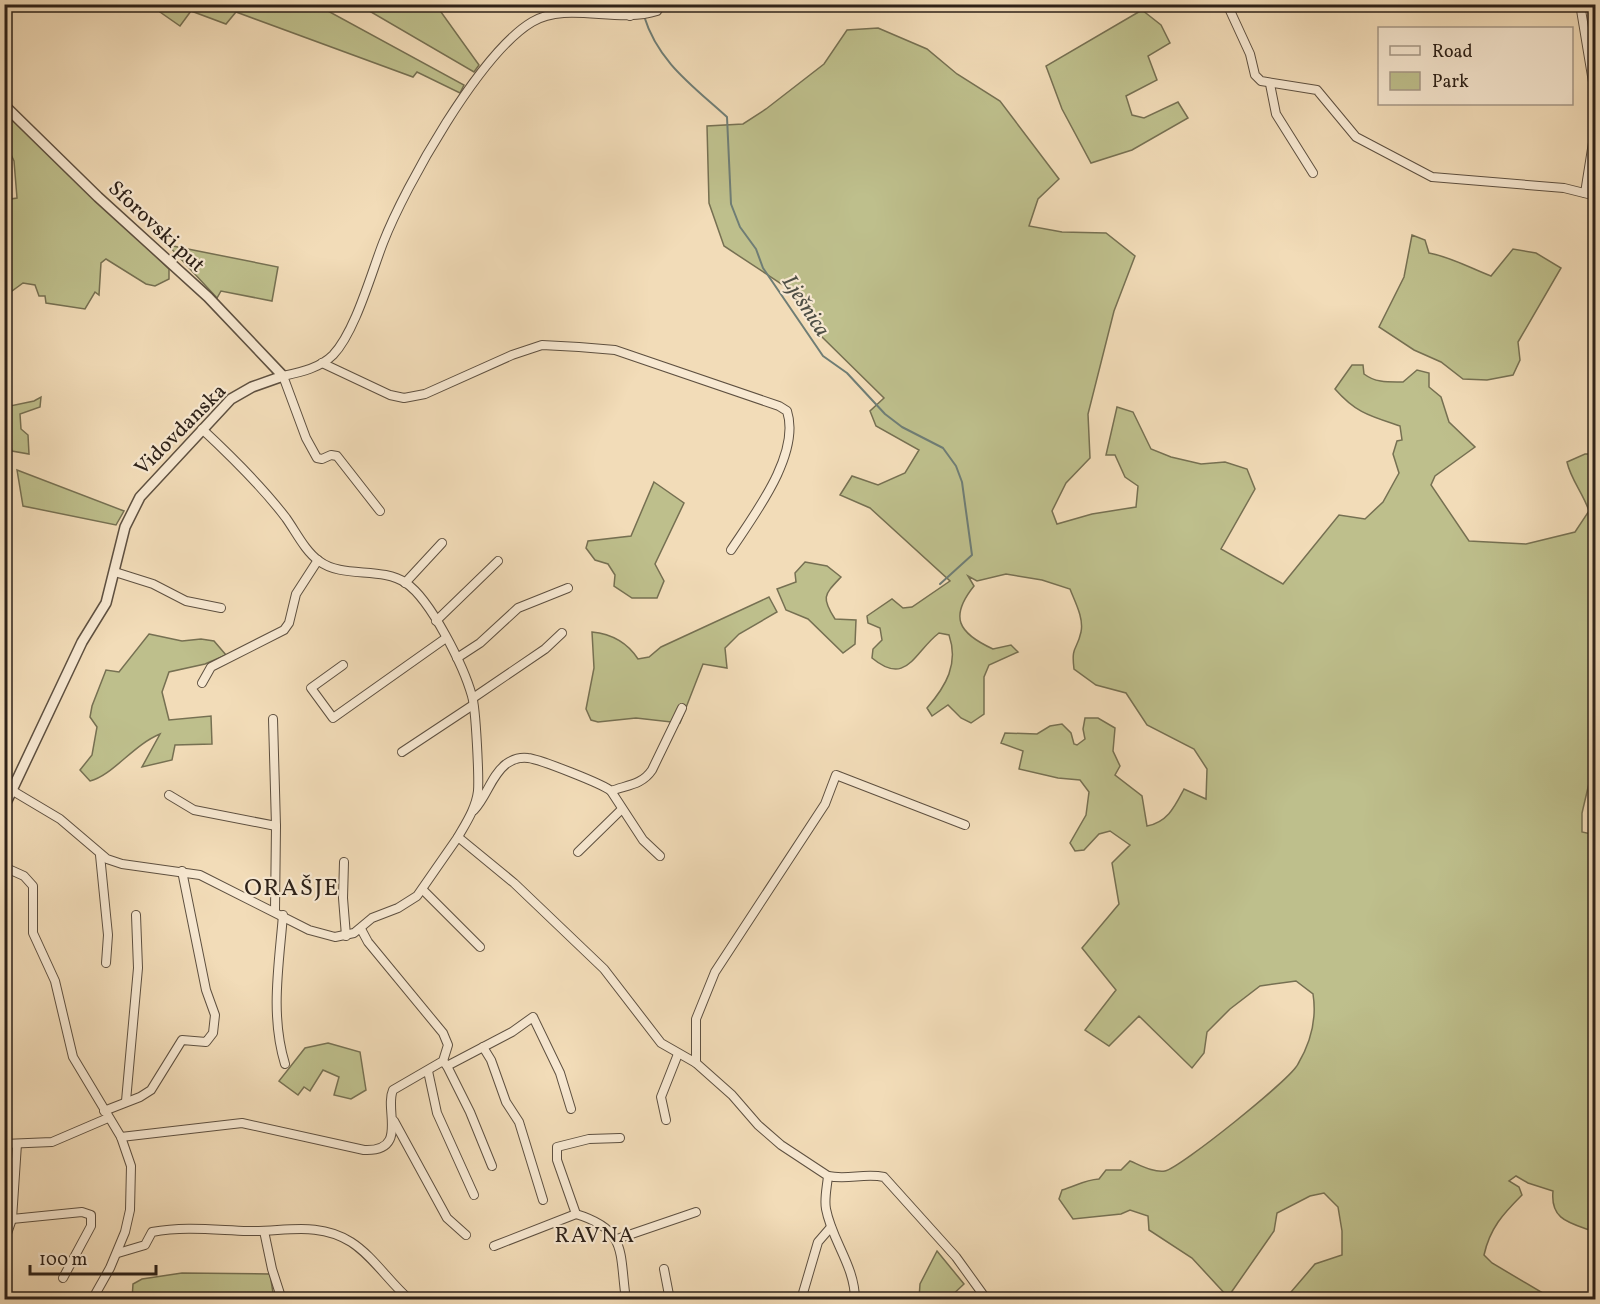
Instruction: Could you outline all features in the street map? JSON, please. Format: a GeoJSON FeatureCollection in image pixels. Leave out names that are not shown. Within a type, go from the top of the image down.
{"type":"FeatureCollection","features":[{"type":"Feature","properties":{"kind":"street"},"geometry":{"type":"LineString","coordinates":[[629,4],[634,16]]}},
{"type":"Feature","properties":{"kind":"street"},"geometry":{"type":"LineString","coordinates":[[1227,4],[1250,54],[1255,75],[1270,84],[1317,90],[1356,136],[1432,177],[1527,183],[1596,196]]}},
{"type":"Feature","properties":{"kind":"street"},"geometry":{"type":"LineString","coordinates":[[1580,4],[1594,88],[1595,130],[1585,193]]}},
{"type":"Feature","properties":{"kind":"street","name":"Vidovdanska"},"geometry":{"type":"LineString","coordinates":[[4,807],[82,642],[101,613],[115,572],[124,527],[140,497],[225,404],[243,391],[322,363],[333,354],[348,333],[396,210],[423,160],[473,85],[508,40],[531,23],[550,15],[634,16],[659,8]]}},
{"type":"Feature","properties":{"kind":"street"},"geometry":{"type":"LineString","coordinates":[[1270,84],[1276,114],[1313,173]]}},
{"type":"Feature","properties":{"kind":"street","name":"Sforovski put"},"geometry":{"type":"LineString","coordinates":[[4,105],[98,197],[208,297],[283,376]]}},
{"type":"Feature","properties":{"kind":"street"},"geometry":{"type":"LineString","coordinates":[[322,363],[390,395],[404,398],[426,394],[512,355],[542,345],[615,350],[779,406],[787,411],[792,425],[786,453],[762,502],[731,550]]}},
{"type":"Feature","properties":{"kind":"street"},"geometry":{"type":"LineString","coordinates":[[283,376],[306,438],[316,458],[337,456],[380,511]]}},
{"type":"Feature","properties":{"kind":"street"},"geometry":{"type":"LineString","coordinates":[[202,429],[264,492],[318,560],[340,569],[382,574],[405,583],[419,596],[457,658],[473,702],[478,792],[472,812]]}},
{"type":"Feature","properties":{"kind":"street"},"geometry":{"type":"LineString","coordinates":[[405,583],[442,543]]}},
{"type":"Feature","properties":{"kind":"street"},"geometry":{"type":"LineString","coordinates":[[202,683],[211,667],[270,639],[287,627],[296,594],[318,560]]}},
{"type":"Feature","properties":{"kind":"street"},"geometry":{"type":"LineString","coordinates":[[436,621],[498,561]]}},
{"type":"Feature","properties":{"kind":"street"},"geometry":{"type":"LineString","coordinates":[[115,572],[153,584],[186,601],[221,608]]}},
{"type":"Feature","properties":{"kind":"street"},"geometry":{"type":"LineString","coordinates":[[457,658],[480,642],[518,608],[568,588]]}},
{"type":"Feature","properties":{"kind":"street"},"geometry":{"type":"LineString","coordinates":[[402,752],[473,702],[562,633]]}},
{"type":"Feature","properties":{"kind":"street"},"geometry":{"type":"LineString","coordinates":[[343,665],[311,688],[333,718],[446,638]]}},
{"type":"Feature","properties":{"kind":"street"},"geometry":{"type":"LineString","coordinates":[[611,790],[646,778],[682,708]]}},
{"type":"Feature","properties":{"kind":"street"},"geometry":{"type":"LineString","coordinates":[[273,719],[276,826],[275,910]]}},
{"type":"Feature","properties":{"kind":"street"},"geometry":{"type":"LineString","coordinates":[[13,791],[60,819],[100,855],[122,864],[182,871],[206,878],[324,936],[346,936],[361,929],[372,918],[409,903],[423,890],[472,812],[486,794],[497,773],[507,764],[519,758],[532,758],[602,784],[611,790],[643,840],[660,856]]}},
{"type":"Feature","properties":{"kind":"street"},"geometry":{"type":"LineString","coordinates":[[696,1063],[696,1019],[715,972],[825,804],[836,775],[965,825]]}},
{"type":"Feature","properties":{"kind":"street"},"geometry":{"type":"LineString","coordinates":[[169,795],[194,810],[276,826]]}},
{"type":"Feature","properties":{"kind":"street"},"geometry":{"type":"LineString","coordinates":[[578,852],[622,808]]}},
{"type":"Feature","properties":{"kind":"street"},"geometry":{"type":"LineString","coordinates":[[458,837],[514,883],[604,969],[661,1043],[696,1063],[732,1095],[758,1125],[781,1145],[828,1176],[840,1179],[870,1174],[884,1177],[956,1257],[987,1299]]}},
{"type":"Feature","properties":{"kind":"street"},"geometry":{"type":"LineString","coordinates":[[100,855],[108,936],[106,963]]}},
{"type":"Feature","properties":{"kind":"street"},"geometry":{"type":"LineString","coordinates":[[344,862],[343,898],[346,936]]}},
{"type":"Feature","properties":{"kind":"street"},"geometry":{"type":"LineString","coordinates":[[4,867],[24,876],[33,886],[33,933],[55,981],[73,1057],[121,1137],[129,1156],[132,1177],[130,1210],[118,1253],[92,1299]]}},
{"type":"Feature","properties":{"kind":"street"},"geometry":{"type":"LineString","coordinates":[[4,1144],[61,1140],[126,1101],[140,1097],[151,1090],[182,1040],[206,1042],[213,1033],[215,1015],[206,990],[182,871]]}},
{"type":"Feature","properties":{"kind":"street"},"geometry":{"type":"LineString","coordinates":[[423,890],[480,947]]}},
{"type":"Feature","properties":{"kind":"street"},"geometry":{"type":"LineString","coordinates":[[126,1101],[138,968],[136,915]]}},
{"type":"Feature","properties":{"kind":"street"},"geometry":{"type":"LineString","coordinates":[[283,915],[275,1014],[278,1039],[285,1064]]}},
{"type":"Feature","properties":{"kind":"street"},"geometry":{"type":"LineString","coordinates":[[361,929],[368,942],[447,1041],[445,1064],[470,1112],[492,1166]]}},
{"type":"Feature","properties":{"kind":"street"},"geometry":{"type":"LineString","coordinates":[[121,1137],[242,1123],[370,1150],[386,1143],[392,1133],[394,1121],[391,1098],[393,1090],[403,1082],[512,1032],[533,1017],[560,1072],[571,1109]]}},
{"type":"Feature","properties":{"kind":"street"},"geometry":{"type":"LineString","coordinates":[[483,1047],[491,1060],[506,1102],[519,1122],[543,1200]]}},
{"type":"Feature","properties":{"kind":"street"},"geometry":{"type":"LineString","coordinates":[[666,1120],[661,1097],[678,1054]]}},
{"type":"Feature","properties":{"kind":"street"},"geometry":{"type":"LineString","coordinates":[[428,1071],[437,1113],[474,1195]]}},
{"type":"Feature","properties":{"kind":"street"},"geometry":{"type":"LineString","coordinates":[[394,1121],[447,1218],[455,1228],[466,1235]]}},
{"type":"Feature","properties":{"kind":"street"},"geometry":{"type":"LineString","coordinates":[[576,1214],[557,1160],[557,1147],[589,1139],[620,1138]]}},
{"type":"Feature","properties":{"kind":"street"},"geometry":{"type":"LineString","coordinates":[[4,1242],[12,1220],[17,1144]]}},
{"type":"Feature","properties":{"kind":"street"},"geometry":{"type":"LineString","coordinates":[[828,1176],[825,1206],[831,1227],[849,1266],[855,1299]]}},
{"type":"Feature","properties":{"kind":"street"},"geometry":{"type":"LineString","coordinates":[[12,1220],[82,1212],[91,1215],[91,1226],[63,1278]]}},
{"type":"Feature","properties":{"kind":"street"},"geometry":{"type":"LineString","coordinates":[[617,1239],[696,1212]]}},
{"type":"Feature","properties":{"kind":"street"},"geometry":{"type":"LineString","coordinates":[[494,1246],[576,1214],[608,1227],[617,1239],[626,1299]]}},
{"type":"Feature","properties":{"kind":"street"},"geometry":{"type":"LineString","coordinates":[[118,1253],[145,1245],[152,1232],[174,1228],[264,1231],[291,1227],[311,1229],[342,1237],[359,1248],[391,1283],[410,1299]]}},
{"type":"Feature","properties":{"kind":"street"},"geometry":{"type":"LineString","coordinates":[[804,1299],[803,1293],[818,1242],[831,1227]]}},
{"type":"Feature","properties":{"kind":"street"},"geometry":{"type":"LineString","coordinates":[[264,1231],[272,1269],[282,1299]]}},
{"type":"Feature","properties":{"kind":"street"},"geometry":{"type":"LineString","coordinates":[[664,1269],[670,1299]]}},
{"type":"Feature","properties":{"kind":"green space"},"geometry":{"type":"Polygon","coordinates":[[[150,5],[317,5],[464,85],[460,93],[417,72],[413,77],[236,12],[226,24],[191,11],[180,26],[150,5]]]}},
{"type":"Feature","properties":{"kind":"green space"},"geometry":{"type":"Polygon","coordinates":[[[359,5],[436,5],[479,65],[474,72],[359,5]]]}},
{"type":"Feature","properties":{"kind":"green space"},"geometry":{"type":"Polygon","coordinates":[[[1142,10],[1161,25],[1170,43],[1148,56],[1157,80],[1126,96],[1132,115],[1144,118],[1178,102],[1188,118],[1132,150],[1091,163],[1062,109],[1046,66],[1142,10]]]}},
{"type":"Feature","properties":{"kind":"green space"},"geometry":{"type":"Polygon","coordinates":[[[878,28],[927,49],[957,74],[1000,101],[1059,179],[1038,199],[1029,226],[1062,232],[1106,233],[1135,256],[1114,311],[1088,414],[1090,458],[1066,483],[1052,511],[1057,524],[1092,514],[1136,507],[1138,486],[1125,477],[1115,455],[1106,455],[1117,407],[1133,412],[1151,449],[1171,457],[1201,464],[1225,462],[1247,469],[1255,489],[1221,549],[1283,584],[1339,515],[1365,519],[1383,502],[1399,473],[1393,454],[1397,441],[1402,440],[1400,426],[1364,413],[1350,404],[1335,389],[1352,365],[1363,365],[1364,374],[1382,381],[1403,382],[1417,370],[1429,373],[1429,387],[1441,397],[1449,422],[1475,447],[1435,476],[1431,485],[1469,541],[1526,544],[1575,532],[1589,511],[1567,462],[1585,454],[1595,454],[1596,778],[1590,779],[1582,813],[1582,832],[1596,835],[1590,919],[1592,953],[1596,970],[1595,1232],[1570,1223],[1559,1215],[1553,1201],[1553,1191],[1528,1183],[1516,1176],[1509,1181],[1519,1187],[1522,1195],[1498,1222],[1484,1255],[1492,1263],[1553,1299],[1285,1299],[1315,1264],[1342,1255],[1342,1231],[1338,1207],[1324,1193],[1310,1196],[1277,1213],[1274,1231],[1228,1297],[1192,1258],[1149,1230],[1148,1216],[1130,1210],[1121,1214],[1073,1219],[1059,1199],[1062,1190],[1099,1179],[1106,1170],[1121,1170],[1130,1161],[1152,1170],[1165,1171],[1191,1155],[1234,1122],[1276,1087],[1298,1064],[1312,1030],[1313,994],[1296,981],[1260,986],[1230,1009],[1207,1032],[1204,1053],[1192,1068],[1139,1016],[1109,1046],[1085,1030],[1116,990],[1082,948],[1119,904],[1112,863],[1130,845],[1110,831],[1099,834],[1084,850],[1075,851],[1070,843],[1086,815],[1089,792],[1080,780],[1058,778],[1019,769],[1023,751],[1001,743],[1005,733],[1037,734],[1050,726],[1062,724],[1071,733],[1074,744],[1077,745],[1085,739],[1083,729],[1085,718],[1098,718],[1115,728],[1113,751],[1120,766],[1115,775],[1142,796],[1147,826],[1166,817],[1184,789],[1206,799],[1207,769],[1194,749],[1147,725],[1126,693],[1096,685],[1074,669],[1074,652],[1082,627],[1070,589],[1042,580],[1006,574],[977,581],[968,576],[974,586],[966,597],[960,615],[965,630],[972,637],[993,649],[1011,645],[1018,652],[989,665],[984,677],[984,714],[971,723],[961,718],[948,705],[932,716],[927,708],[949,674],[952,646],[949,635],[939,633],[909,664],[902,668],[894,669],[884,666],[872,658],[873,649],[882,640],[880,628],[868,623],[867,616],[892,599],[903,608],[912,607],[950,581],[870,508],[840,495],[852,476],[878,485],[905,473],[919,450],[876,426],[870,411],[884,398],[818,333],[786,287],[724,246],[709,203],[707,126],[743,124],[824,64],[847,30],[878,28]]]}},
{"type":"Feature","properties":{"kind":"green space"},"geometry":{"type":"Polygon","coordinates":[[[6,112],[169,269],[169,279],[155,286],[146,284],[106,259],[101,263],[99,295],[95,292],[85,309],[46,303],[45,296],[39,296],[35,285],[23,283],[12,291],[5,291],[4,200],[17,198],[14,161],[6,144],[6,112]]]}},
{"type":"Feature","properties":{"kind":"green space"},"geometry":{"type":"Polygon","coordinates":[[[1412,235],[1425,240],[1429,253],[1491,276],[1513,249],[1536,253],[1561,268],[1518,342],[1520,360],[1513,375],[1487,380],[1463,379],[1441,362],[1414,350],[1379,327],[1404,277],[1412,235]]]}},
{"type":"Feature","properties":{"kind":"green space"},"geometry":{"type":"Polygon","coordinates":[[[168,245],[278,267],[272,301],[221,291],[217,298],[168,245]]]}},
{"type":"Feature","properties":{"kind":"green space"},"geometry":{"type":"Polygon","coordinates":[[[41,397],[40,407],[20,414],[21,429],[28,435],[29,454],[12,451],[10,443],[5,442],[5,407],[34,401],[41,397]]]}},
{"type":"Feature","properties":{"kind":"green space"},"geometry":{"type":"Polygon","coordinates":[[[17,470],[124,511],[116,525],[23,506],[17,470]]]}},
{"type":"Feature","properties":{"kind":"green space"},"geometry":{"type":"Polygon","coordinates":[[[654,482],[684,503],[655,564],[664,581],[657,598],[632,598],[614,586],[615,575],[608,564],[595,560],[586,548],[588,541],[631,536],[654,482]]]}},
{"type":"Feature","properties":{"kind":"green space"},"geometry":{"type":"Polygon","coordinates":[[[805,562],[827,566],[841,577],[828,592],[826,601],[835,619],[856,620],[855,644],[843,653],[808,619],[786,610],[777,589],[796,582],[795,573],[805,562]]]}},
{"type":"Feature","properties":{"kind":"green space"},"geometry":{"type":"Polygon","coordinates":[[[769,597],[777,612],[739,634],[725,648],[727,668],[703,664],[680,723],[636,718],[598,722],[591,720],[586,709],[594,668],[592,632],[618,640],[638,659],[649,657],[661,647],[769,597]]]}},
{"type":"Feature","properties":{"kind":"green space"},"geometry":{"type":"Polygon","coordinates":[[[149,634],[182,641],[201,639],[214,641],[226,655],[205,664],[169,672],[162,692],[169,720],[211,716],[212,744],[175,745],[172,760],[142,767],[160,734],[141,745],[106,773],[90,781],[80,770],[92,755],[97,727],[90,717],[106,670],[119,672],[149,634]]]}},
{"type":"Feature","properties":{"kind":"green space"},"geometry":{"type":"Polygon","coordinates":[[[328,1043],[360,1052],[366,1090],[351,1099],[334,1095],[339,1077],[323,1070],[310,1091],[304,1087],[298,1095],[279,1081],[305,1048],[328,1043]]]}},
{"type":"Feature","properties":{"kind":"green space"},"geometry":{"type":"Polygon","coordinates":[[[937,1251],[964,1284],[948,1299],[919,1299],[920,1284],[937,1251]]]}},
{"type":"Feature","properties":{"kind":"green space"},"geometry":{"type":"Polygon","coordinates":[[[182,1273],[270,1274],[274,1299],[132,1300],[133,1284],[142,1279],[182,1273]]]}},
{"type":"Feature","properties":{"kind":"waterway","name":"Lješnica"},"geometry":{"type":"LineString","coordinates":[[641,4],[642,11]]}},
{"type":"Feature","properties":{"kind":"waterway","name":"Lješnica"},"geometry":{"type":"LineString","coordinates":[[644,16],[650,32],[667,60],[689,84],[727,117],[731,204],[740,227],[756,249],[763,268],[823,356],[847,373],[885,414],[902,427],[943,448],[956,466],[962,482],[972,555],[940,584]]}},
{"type":"Feature","properties":{"kind":"district","name":"ORAŠJE"},"geometry":{"type":"Point","coordinates":[292,887]}},
{"type":"Feature","properties":{"kind":"district","name":"RAVNA"},"geometry":{"type":"Point","coordinates":[595,1234]}}]}
